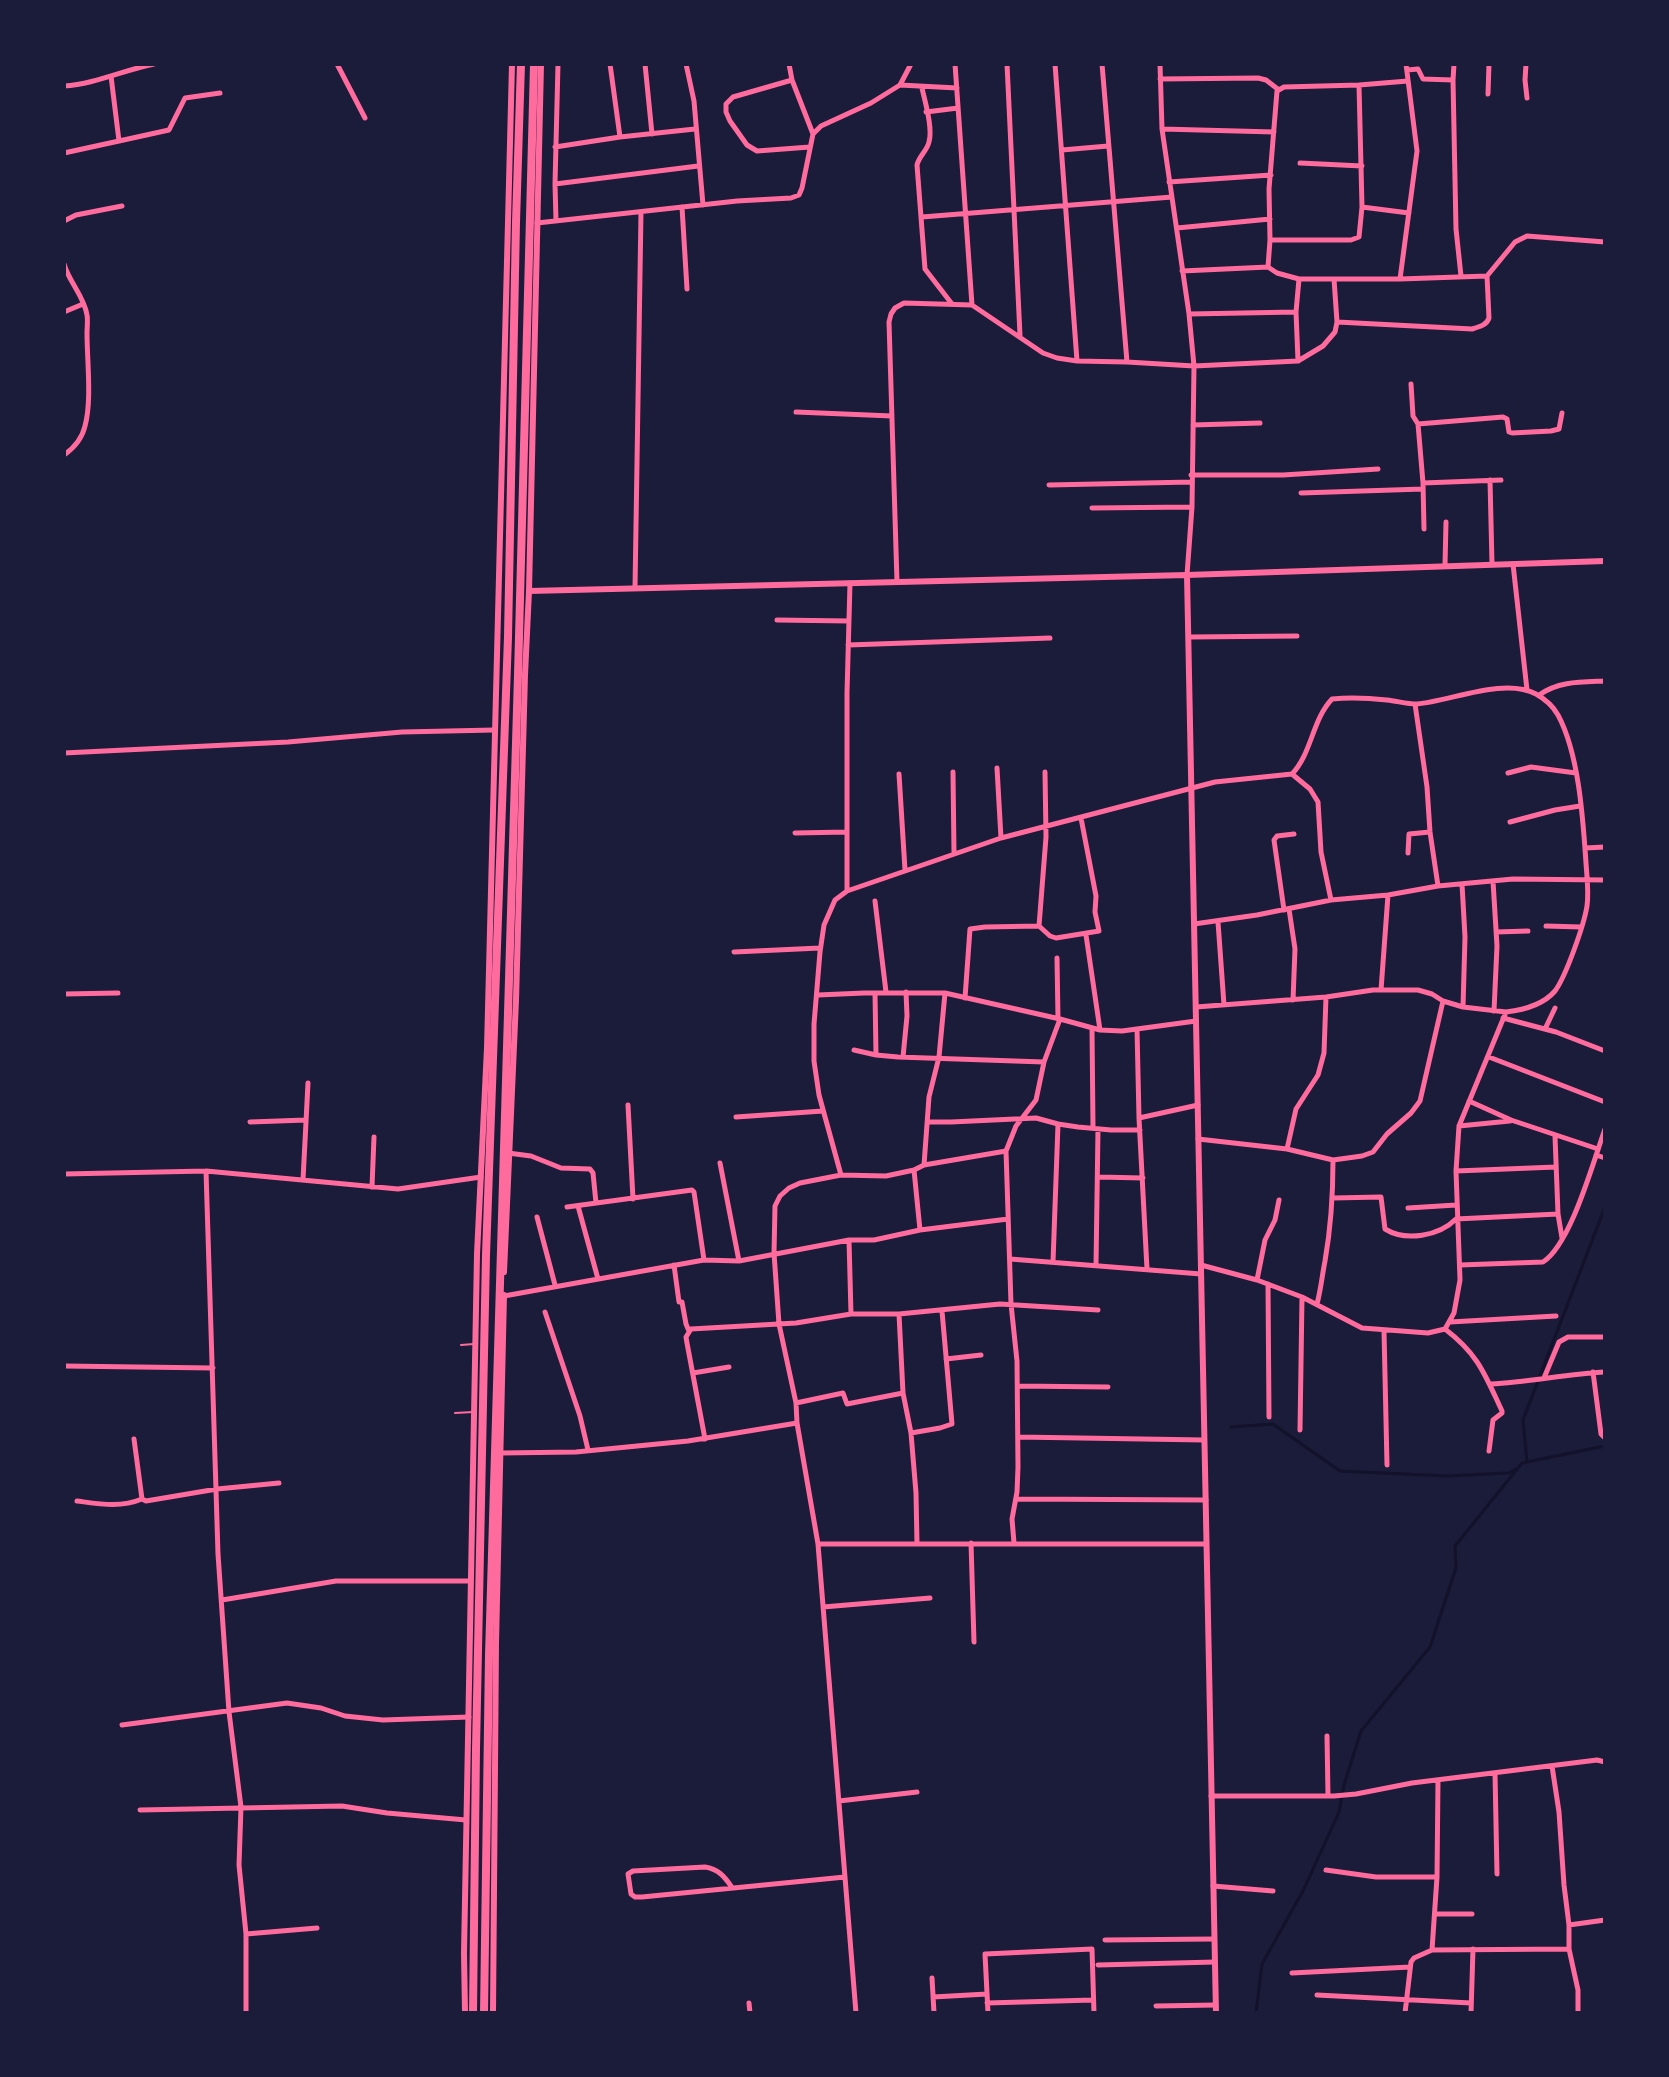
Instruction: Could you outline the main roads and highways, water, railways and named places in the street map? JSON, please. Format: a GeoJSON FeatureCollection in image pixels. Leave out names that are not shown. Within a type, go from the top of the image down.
{"type":"FeatureCollection","features":[{"type":"Feature","properties":{"kind":"highway"},"geometry":{"type":"LineString","coordinates":[[473,2013],[478,1653],[476,1521],[482,1255],[503,637],[512,222],[521,64]]}},
{"type":"Feature","properties":{"kind":"highway"},"geometry":{"type":"LineString","coordinates":[[484,2013],[489,1655],[497,1520],[521,675],[534,64]]}},
{"type":"Feature","properties":{"kind":"highway"},"geometry":{"type":"LineString","coordinates":[[521,77],[533,78]]}},
{"type":"Feature","properties":{"kind":"highway"},"geometry":{"type":"LineString","coordinates":[[520,108],[532,108]]}},
{"type":"Feature","properties":{"kind":"highway"},"geometry":{"type":"LineString","coordinates":[[478,1621],[490,1623]]}},
{"type":"Feature","properties":{"kind":"highway"},"geometry":{"type":"LineString","coordinates":[[478,1653],[489,1655]]}},
{"type":"Feature","properties":{"kind":"waterway"},"geometry":{"type":"LineString","coordinates":[[1527,1462],[1523,1420],[1605,1207]]}},
{"type":"Feature","properties":{"kind":"waterway"},"geometry":{"type":"LineString","coordinates":[[1231,1427],[1273,1424],[1340,1471],[1447,1476],[1508,1473],[1516,1469]]}},
{"type":"Feature","properties":{"kind":"waterway"},"geometry":{"type":"LineString","coordinates":[[1256,2013],[1262,1964],[1304,1889],[1339,1812],[1361,1731],[1430,1647],[1456,1568],[1455,1546],[1522,1463],[1605,1446]]}}]}
